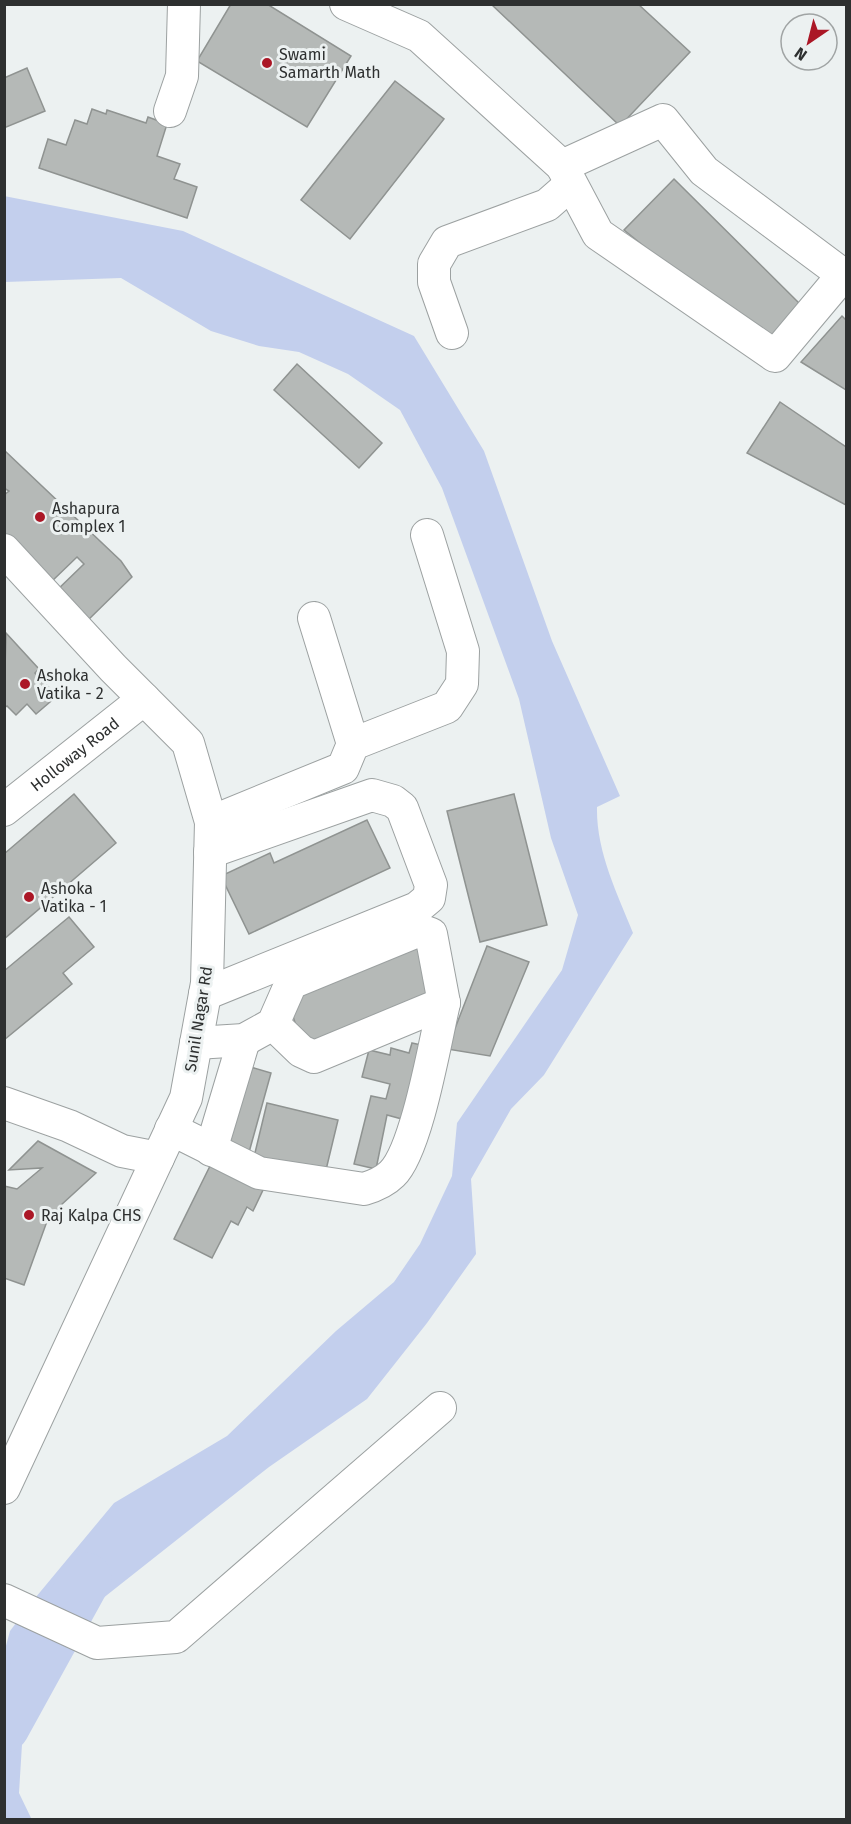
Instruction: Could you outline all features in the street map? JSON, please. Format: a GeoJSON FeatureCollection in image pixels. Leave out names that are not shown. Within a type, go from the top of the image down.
{"type":"FeatureCollection","features":[{"type":"Feature","properties":{"kind":"street"},"geometry":{"type":"LineString","coordinates":[[170,111],[182,76],[184,4]]}},
{"type":"Feature","properties":{"kind":"street"},"geometry":{"type":"LineString","coordinates":[[346,4],[419,36],[566,175],[598,234],[775,356],[845,276],[704,171],[663,120],[566,175],[547,205],[447,242],[434,264],[434,282],[452,333]]}},
{"type":"Feature","properties":{"kind":"street"},"geometry":{"type":"LineString","coordinates":[[353,744],[447,707],[462,684],[463,651],[427,535]]}},
{"type":"Feature","properties":{"kind":"street","name":"Sunil Nagar Rd"},"geometry":{"type":"LineString","coordinates":[[4,550],[188,743],[210,837],[205,994],[186,1098],[4,1488]]}},
{"type":"Feature","properties":{"kind":"street"},"geometry":{"type":"LineString","coordinates":[[210,837],[343,768],[353,744],[315,618]]}},
{"type":"Feature","properties":{"kind":"street","name":"Holloway Road"},"geometry":{"type":"LineString","coordinates":[[4,810],[144,699]]}},
{"type":"Feature","properties":{"kind":"street"},"geometry":{"type":"LineString","coordinates":[[205,994],[417,908],[429,898],[431,885],[402,808],[393,801],[372,795],[210,837]]}},
{"type":"Feature","properties":{"kind":"street"},"geometry":{"type":"LineString","coordinates":[[171,1129],[259,1173],[364,1189],[380,1183],[394,1173],[410,1147],[444,1003],[431,934],[420,930],[291,983],[273,1024],[244,1040],[196,1043]]}},
{"type":"Feature","properties":{"kind":"street"},"geometry":{"type":"LineString","coordinates":[[273,1024],[301,1052],[314,1057],[444,1003]]}},
{"type":"Feature","properties":{"kind":"street"},"geometry":{"type":"LineString","coordinates":[[211,1150],[244,1040]]}},
{"type":"Feature","properties":{"kind":"street"},"geometry":{"type":"LineString","coordinates":[[4,1103],[69,1126],[122,1151],[158,1158]]}},
{"type":"Feature","properties":{"kind":"street"},"geometry":{"type":"LineString","coordinates":[[5,1600],[97,1643],[176,1637],[440,1408]]}},
{"type":"Feature","properties":{"kind":"water"},"geometry":{"type":"Polygon","coordinates":[[[4,196],[183,231],[414,336],[484,451],[552,641],[620,796],[597,807],[598,823],[609,872],[633,933],[544,1075],[511,1109],[471,1179],[476,1254],[427,1323],[367,1399],[269,1467],[45,1644],[24,1712],[19,1793],[32,1820],[5,1819],[4,1653],[10,1631],[114,1503],[227,1436],[336,1331],[394,1282],[420,1244],[452,1176],[457,1123],[562,970],[578,915],[551,838],[519,699],[442,488],[400,410],[348,374],[299,352],[259,346],[211,331],[121,278],[5,282],[4,196]]]}},
{"type":"Feature","properties":{"kind":"building"},"geometry":{"type":"Polygon","coordinates":[[[231,4],[267,4],[351,56],[307,127],[197,61],[231,4]]]}},
{"type":"Feature","properties":{"kind":"building"},"geometry":{"type":"Polygon","coordinates":[[[491,4],[638,4],[690,52],[620,126],[491,4]]]}},
{"type":"Feature","properties":{"kind":"building"},"geometry":{"type":"Polygon","coordinates":[[[27,68],[45,111],[4,128],[4,78],[27,68]]]}},
{"type":"Feature","properties":{"kind":"building"},"geometry":{"type":"Polygon","coordinates":[[[395,81],[444,119],[350,239],[301,200],[395,81]]]}},
{"type":"Feature","properties":{"kind":"building"},"geometry":{"type":"Polygon","coordinates":[[[92,109],[106,114],[107,110],[146,123],[148,117],[167,124],[157,156],[180,164],[174,179],[197,187],[187,218],[39,168],[48,139],[66,145],[75,120],[87,124],[92,109]]]}},
{"type":"Feature","properties":{"kind":"building"},"geometry":{"type":"Polygon","coordinates":[[[674,179],[801,305],[765,345],[624,230],[674,179]]]}},
{"type":"Feature","properties":{"kind":"building"},"geometry":{"type":"Polygon","coordinates":[[[842,316],[846,320],[846,390],[801,362],[842,316]]]}},
{"type":"Feature","properties":{"kind":"building"},"geometry":{"type":"Polygon","coordinates":[[[297,364],[382,443],[359,468],[274,390],[297,364]]]}},
{"type":"Feature","properties":{"kind":"building"},"geometry":{"type":"Polygon","coordinates":[[[780,402],[846,447],[846,505],[747,453],[780,402]]]}},
{"type":"Feature","properties":{"kind":"building","name":"Ashapura Complex 1"},"geometry":{"type":"Polygon","coordinates":[[[4,450],[121,561],[132,577],[83,625],[53,594],[84,564],[77,557],[49,584],[4,540],[4,495],[9,491],[4,488],[4,450]]]}},
{"type":"Feature","properties":{"kind":"building","name":"Ashoka Vatika - 2"},"geometry":{"type":"Polygon","coordinates":[[[6,633],[39,669],[35,673],[57,696],[36,714],[27,704],[16,715],[7,706],[4,708],[6,633]]]}},
{"type":"Feature","properties":{"kind":"building","name":"Ashoka Vatika - 1"},"geometry":{"type":"Polygon","coordinates":[[[74,794],[116,843],[4,939],[4,854],[74,794]]]}},
{"type":"Feature","properties":{"kind":"building"},"geometry":{"type":"Polygon","coordinates":[[[514,794],[547,925],[480,942],[447,811],[514,794]]]}},
{"type":"Feature","properties":{"kind":"building"},"geometry":{"type":"Polygon","coordinates":[[[367,820],[390,868],[249,934],[221,876],[270,853],[274,863],[367,820]]]}},
{"type":"Feature","properties":{"kind":"building"},"geometry":{"type":"Polygon","coordinates":[[[69,917],[94,947],[63,973],[72,984],[4,1040],[4,971],[69,917]]]}},
{"type":"Feature","properties":{"kind":"building"},"geometry":{"type":"Polygon","coordinates":[[[418,943],[433,996],[303,1047],[288,1001],[418,943]]]}},
{"type":"Feature","properties":{"kind":"building"},"geometry":{"type":"Polygon","coordinates":[[[487,946],[529,962],[490,1056],[447,1049],[487,946]]]}},
{"type":"Feature","properties":{"kind":"building"},"geometry":{"type":"Polygon","coordinates":[[[412,1043],[431,1047],[413,1122],[387,1115],[376,1169],[354,1164],[371,1096],[386,1099],[390,1084],[362,1077],[369,1050],[390,1055],[391,1048],[409,1053],[412,1043]]]}},
{"type":"Feature","properties":{"kind":"building"},"geometry":{"type":"Polygon","coordinates":[[[247,1066],[271,1073],[248,1156],[224,1149],[247,1066]]]}},
{"type":"Feature","properties":{"kind":"building"},"geometry":{"type":"Polygon","coordinates":[[[267,1103],[338,1120],[325,1174],[254,1157],[267,1103]]]}},
{"type":"Feature","properties":{"kind":"building","name":"Raj Kalpa CHS"},"geometry":{"type":"Polygon","coordinates":[[[38,1141],[96,1173],[60,1206],[46,1224],[24,1285],[4,1278],[4,1186],[17,1189],[42,1168],[9,1170],[38,1141]]]}},
{"type":"Feature","properties":{"kind":"building"},"geometry":{"type":"Polygon","coordinates":[[[211,1164],[263,1190],[253,1211],[247,1207],[238,1225],[231,1221],[212,1258],[174,1239],[211,1164]]]}},
{"type":"Feature","properties":{"kind":"waterway"},"geometry":{"type":"LineString","coordinates":[[4,1727],[86,1578]]}},
{"type":"Feature","properties":{"kind":"place","name":"Swami Samarth Math"},"geometry":{"type":"Point","coordinates":[267,63]}},
{"type":"Feature","properties":{"kind":"place","name":"Ashapura Complex 1"},"geometry":{"type":"Point","coordinates":[40,517]}},
{"type":"Feature","properties":{"kind":"place","name":"Ashoka Vatika - 2"},"geometry":{"type":"Point","coordinates":[25,684]}},
{"type":"Feature","properties":{"kind":"place","name":"Ashoka Vatika - 1"},"geometry":{"type":"Point","coordinates":[29,897]}},
{"type":"Feature","properties":{"kind":"place","name":"Raj Kalpa CHS"},"geometry":{"type":"Point","coordinates":[29,1215]}}]}
